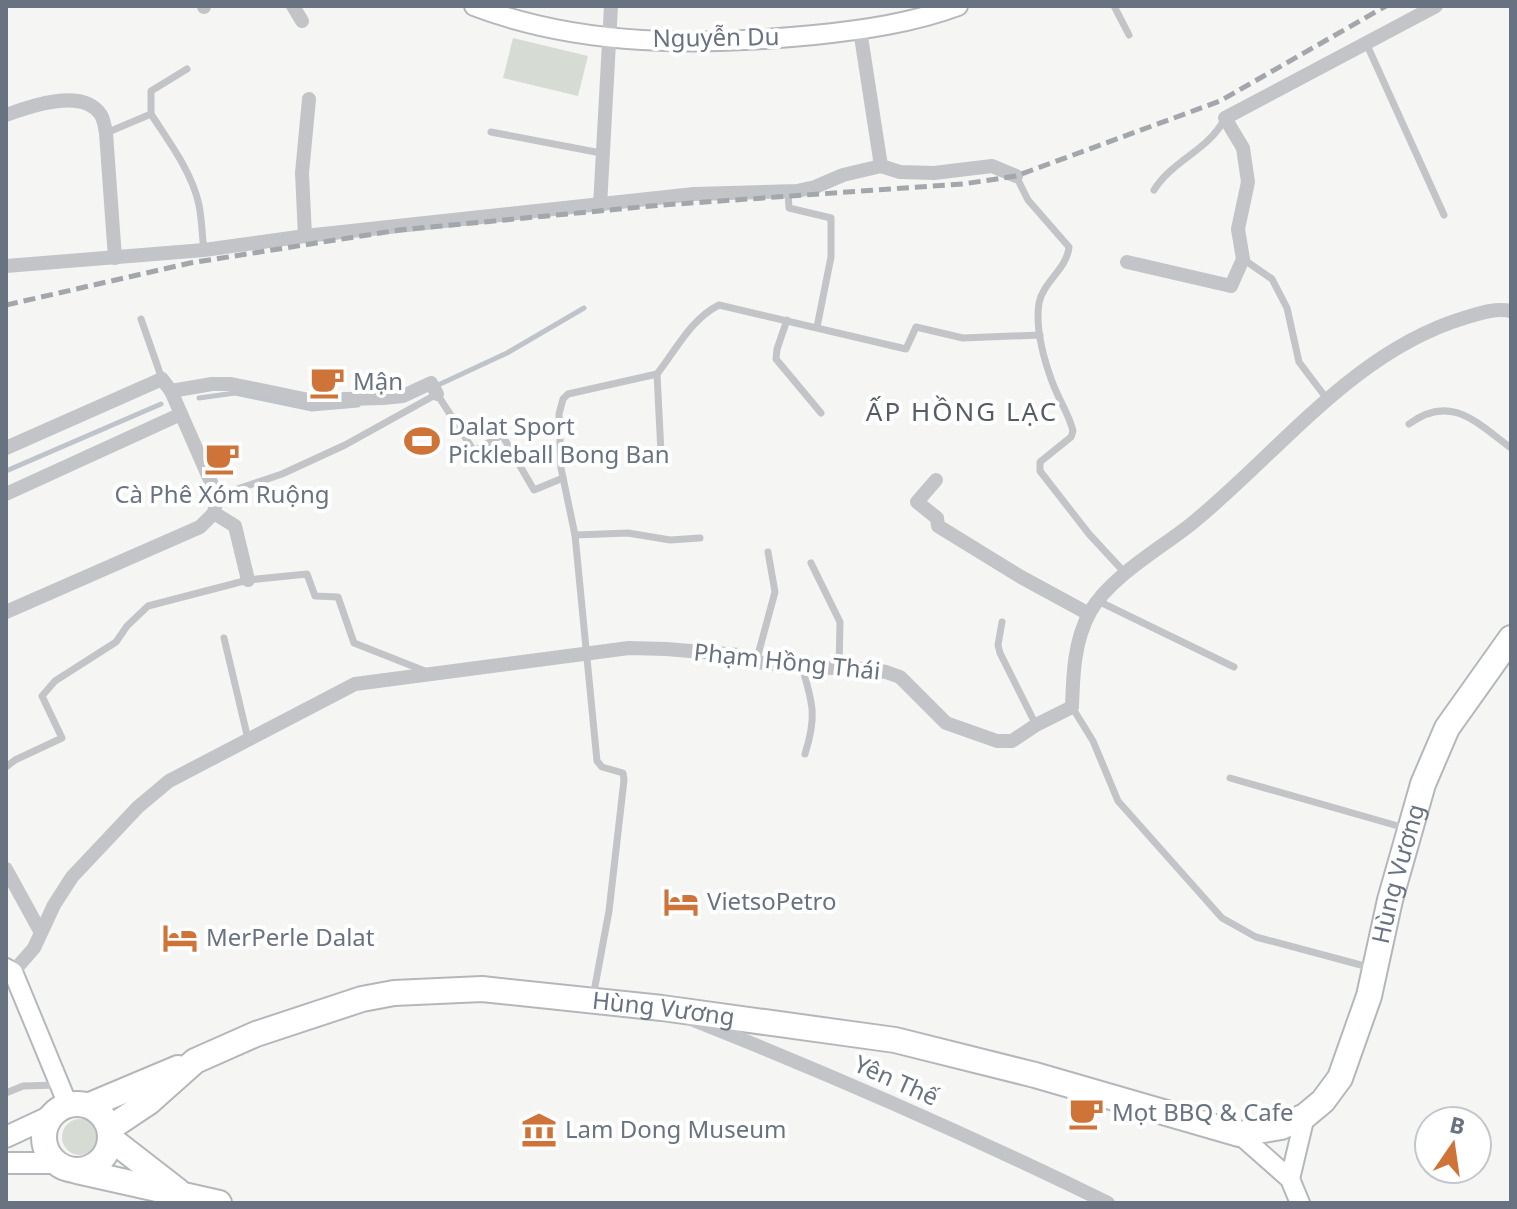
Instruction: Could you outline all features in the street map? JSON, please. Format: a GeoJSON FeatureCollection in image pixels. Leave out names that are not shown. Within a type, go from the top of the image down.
{"type":"FeatureCollection","features":[{"type":"Feature","properties":{"kind":"highway","name":"Hùng Vương"},"geometry":{"type":"LineString","coordinates":[[1305,1116],[1323,1101],[1340,1078],[1360,1025],[1409,829],[1423,784],[1447,728],[1511,638]]}},
{"type":"Feature","properties":{"kind":"highway","name":"Hùng Vương"},"geometry":{"type":"LineString","coordinates":[[110,1133],[195,1061],[256,1034],[394,993],[482,989],[662,1008],[895,1040],[1035,1075],[1239,1134]]}},
{"type":"Feature","properties":{"kind":"highway"},"geometry":{"type":"LineString","coordinates":[[195,1061],[67,1103],[43,1135],[45,1146],[66,1167],[219,1203]]}},
{"type":"Feature","properties":{"kind":"highway"},"geometry":{"type":"LineString","coordinates":[[67,1103],[99,1110],[110,1133],[186,1197]]}},
{"type":"Feature","properties":{"kind":"highway"},"geometry":{"type":"LineString","coordinates":[[1239,1134],[1281,1127],[1305,1116]]}},
{"type":"Feature","properties":{"kind":"highway"},"geometry":{"type":"LineString","coordinates":[[66,1167],[96,1165],[104,1158],[110,1133]]}},
{"type":"Feature","properties":{"kind":"main road"},"geometry":{"type":"LineString","coordinates":[[6,1137],[67,1103]]}},
{"type":"Feature","properties":{"kind":"main road"},"geometry":{"type":"LineString","coordinates":[[6,1163],[66,1167]]}},
{"type":"Feature","properties":{"kind":"street"},"geometry":{"type":"LineString","coordinates":[[293,6],[302,21]]}},
{"type":"Feature","properties":{"kind":"street","name":"Nguyễn Du"},"geometry":{"type":"LineString","coordinates":[[474,6],[547,28],[665,42],[759,40],[860,30],[931,16],[958,6]]}},
{"type":"Feature","properties":{"kind":"street"},"geometry":{"type":"LineString","coordinates":[[600,206],[611,6]]}},
{"type":"Feature","properties":{"kind":"street"},"geometry":{"type":"LineString","coordinates":[[1127,262],[1231,286],[1243,259],[1238,229],[1248,182],[1243,148],[1225,118],[1436,6]]}},
{"type":"Feature","properties":{"kind":"street"},"geometry":{"type":"LineString","coordinates":[[860,30],[881,166]]}},
{"type":"Feature","properties":{"kind":"street"},"geometry":{"type":"LineString","coordinates":[[305,236],[302,173],[309,99]]}},
{"type":"Feature","properties":{"kind":"street"},"geometry":{"type":"LineString","coordinates":[[6,115],[39,103],[85,103],[100,114],[106,133],[115,258]]}},
{"type":"Feature","properties":{"kind":"street"},"geometry":{"type":"LineString","coordinates":[[6,266],[204,250],[305,236],[694,194],[788,192],[815,187],[843,175],[881,166],[900,172],[934,173],[992,166],[1016,176]]}},
{"type":"Feature","properties":{"kind":"street"},"geometry":{"type":"LineString","coordinates":[[1072,707],[1074,663],[1089,614],[1126,574],[1190,524],[1368,366],[1445,324],[1497,308],[1511,311]]}},
{"type":"Feature","properties":{"kind":"street"},"geometry":{"type":"LineString","coordinates":[[6,448],[167,385],[231,384],[309,400],[383,398],[435,390]]}},
{"type":"Feature","properties":{"kind":"street"},"geometry":{"type":"LineString","coordinates":[[6,612],[200,527],[214,513],[217,496],[167,385]]}},
{"type":"Feature","properties":{"kind":"street"},"geometry":{"type":"LineString","coordinates":[[6,494],[181,414]]}},
{"type":"Feature","properties":{"kind":"street"},"geometry":{"type":"LineString","coordinates":[[936,480],[917,502],[937,518],[938,526],[1089,614]]}},
{"type":"Feature","properties":{"kind":"street"},"geometry":{"type":"LineString","coordinates":[[214,513],[235,526],[248,580]]}},
{"type":"Feature","properties":{"kind":"street","name":"Phạm Hồng Thái"},"geometry":{"type":"LineString","coordinates":[[67,1103],[9,970],[34,948],[60,893],[138,807],[169,781],[355,684],[629,648],[666,649],[739,655],[756,662],[802,667],[867,669],[900,677],[946,723],[986,738],[1012,741],[1072,707]]}},
{"type":"Feature","properties":{"kind":"street"},"geometry":{"type":"LineString","coordinates":[[6,869],[40,931]]}},
{"type":"Feature","properties":{"kind":"street","name":"Yên Thế"},"geometry":{"type":"LineString","coordinates":[[662,1008],[956,1131],[1108,1203]]}},
{"type":"Feature","properties":{"kind":"street"},"geometry":{"type":"LineString","coordinates":[[1298,1195],[1305,1116]]}},
{"type":"Feature","properties":{"kind":"street"},"geometry":{"type":"LineString","coordinates":[[1239,1134],[1298,1195]]}},
{"type":"Feature","properties":{"kind":"lane"},"geometry":{"type":"LineString","coordinates":[[1114,6],[1129,35]]}},
{"type":"Feature","properties":{"kind":"lane"},"geometry":{"type":"LineString","coordinates":[[1367,45],[1444,215]]}},
{"type":"Feature","properties":{"kind":"lane"},"geometry":{"type":"LineString","coordinates":[[187,69],[151,91],[151,114],[193,186],[199,206],[204,250]]}},
{"type":"Feature","properties":{"kind":"lane"},"geometry":{"type":"LineString","coordinates":[[106,133],[151,114]]}},
{"type":"Feature","properties":{"kind":"lane"},"geometry":{"type":"LineString","coordinates":[[1154,190],[1166,174],[1217,134],[1225,118]]}},
{"type":"Feature","properties":{"kind":"lane"},"geometry":{"type":"LineString","coordinates":[[491,132],[601,153]]}},
{"type":"Feature","properties":{"kind":"lane"},"geometry":{"type":"LineString","coordinates":[[1016,176],[1028,200],[1069,247],[1068,256],[1039,303],[1040,335],[1053,384],[1073,431],[1071,437],[1040,462],[1040,471],[1079,522],[1126,574]]}},
{"type":"Feature","properties":{"kind":"lane"},"geometry":{"type":"LineString","coordinates":[[788,192],[789,208],[831,218],[831,257],[817,327]]}},
{"type":"Feature","properties":{"kind":"lane"},"geometry":{"type":"LineString","coordinates":[[1243,259],[1272,279],[1287,308],[1299,362],[1329,400]]}},
{"type":"Feature","properties":{"kind":"lane"},"geometry":{"type":"LineString","coordinates":[[661,453],[657,374],[689,329],[706,312],[719,305],[906,349],[916,327],[963,338],[1040,335]]}},
{"type":"Feature","properties":{"kind":"lane"},"geometry":{"type":"LineString","coordinates":[[141,319],[167,385]]}},
{"type":"Feature","properties":{"kind":"lane"},"geometry":{"type":"LineString","coordinates":[[787,320],[776,359],[821,413]]}},
{"type":"Feature","properties":{"kind":"lane"},"geometry":{"type":"LineString","coordinates":[[593,1000],[609,911],[624,780],[623,773],[602,767],[597,761],[575,535],[563,478],[559,414],[563,399],[568,394],[657,374]]}},
{"type":"Feature","properties":{"kind":"lane"},"geometry":{"type":"LineString","coordinates":[[217,496],[282,474],[345,445],[435,390],[474,451],[502,435],[534,490],[563,478]]}},
{"type":"Feature","properties":{"kind":"lane"},"geometry":{"type":"LineString","coordinates":[[1409,424],[1420,416],[1441,409],[1456,411],[1468,416],[1511,448]]}},
{"type":"Feature","properties":{"kind":"lane"},"geometry":{"type":"LineString","coordinates":[[575,535],[628,533],[670,540],[700,538]]}},
{"type":"Feature","properties":{"kind":"lane"},"geometry":{"type":"LineString","coordinates":[[756,662],[775,592],[768,552]]}},
{"type":"Feature","properties":{"kind":"lane"},"geometry":{"type":"LineString","coordinates":[[811,563],[840,622],[839,668]]}},
{"type":"Feature","properties":{"kind":"lane"},"geometry":{"type":"LineString","coordinates":[[6,767],[62,738],[42,696],[55,681],[116,642],[127,626],[148,606],[248,580],[307,574],[315,596],[338,597],[354,643],[430,673]]}},
{"type":"Feature","properties":{"kind":"lane"},"geometry":{"type":"LineString","coordinates":[[1098,601],[1234,667]]}},
{"type":"Feature","properties":{"kind":"lane"},"geometry":{"type":"LineString","coordinates":[[1002,622],[998,645],[1000,653],[1036,725]]}},
{"type":"Feature","properties":{"kind":"lane"},"geometry":{"type":"LineString","coordinates":[[224,638],[248,739]]}},
{"type":"Feature","properties":{"kind":"lane"},"geometry":{"type":"LineString","coordinates":[[802,667],[813,704],[813,728],[805,754]]}},
{"type":"Feature","properties":{"kind":"lane"},"geometry":{"type":"LineString","coordinates":[[1072,707],[1093,741],[1118,801],[1222,918],[1256,937],[1374,969]]}},
{"type":"Feature","properties":{"kind":"lane"},"geometry":{"type":"LineString","coordinates":[[1230,778],[1409,829]]}},
{"type":"Feature","properties":{"kind":"lane"},"geometry":{"type":"LineString","coordinates":[[6,1093],[23,1086],[67,1103]]}},
{"type":"Feature","properties":{"kind":"shaded area"},"geometry":{"type":"Polygon","coordinates":[[[513,38],[588,56],[578,96],[503,78],[513,38]]]}},
{"type":"Feature","properties":{"kind":"shaded area"},"geometry":{"type":"Polygon","coordinates":[[[80,1119],[93,1124],[98,1137],[93,1150],[80,1155],[67,1150],[62,1137],[67,1124],[80,1119]]]}},
{"type":"Feature","properties":{"kind":"waterway"},"geometry":{"type":"LineString","coordinates":[[436,386],[507,353],[584,308]]}},
{"type":"Feature","properties":{"kind":"waterway"},"geometry":{"type":"LineString","coordinates":[[199,398],[235,393],[312,409],[358,405]]}},
{"type":"Feature","properties":{"kind":"waterway"},"geometry":{"type":"LineString","coordinates":[[6,471],[161,404]]}},
{"type":"Feature","properties":{"kind":"railway"},"geometry":{"type":"LineString","coordinates":[[6,305],[190,263],[399,230],[662,205],[963,184],[1016,176],[1220,101],[1386,6]]}},
{"type":"Feature","properties":{"kind":"place","name":"Mận"},"geometry":{"type":"Point","coordinates":[327,382]}},
{"type":"Feature","properties":{"kind":"place","name":"Dalat Sport Pickleball Bong Ban"},"geometry":{"type":"Point","coordinates":[422,441]}},
{"type":"Feature","properties":{"kind":"place","name":"Cà Phê Xóm Ruộng"},"geometry":{"type":"Point","coordinates":[222,458]}},
{"type":"Feature","properties":{"kind":"place","name":"VietsoPetro"},"geometry":{"type":"Point","coordinates":[681,902]}},
{"type":"Feature","properties":{"kind":"place","name":"MerPerle Dalat"},"geometry":{"type":"Point","coordinates":[180,938]}},
{"type":"Feature","properties":{"kind":"place","name":"Mọt BBQ & Cafe"},"geometry":{"type":"Point","coordinates":[1086,1113]}},
{"type":"Feature","properties":{"kind":"place","name":"Lam Dong Museum"},"geometry":{"type":"Point","coordinates":[539,1130]}},
{"type":"Feature","properties":{"kind":"district","name":"ẤP HỒNG LẠC"},"geometry":{"type":"Point","coordinates":[962,412]}}]}
